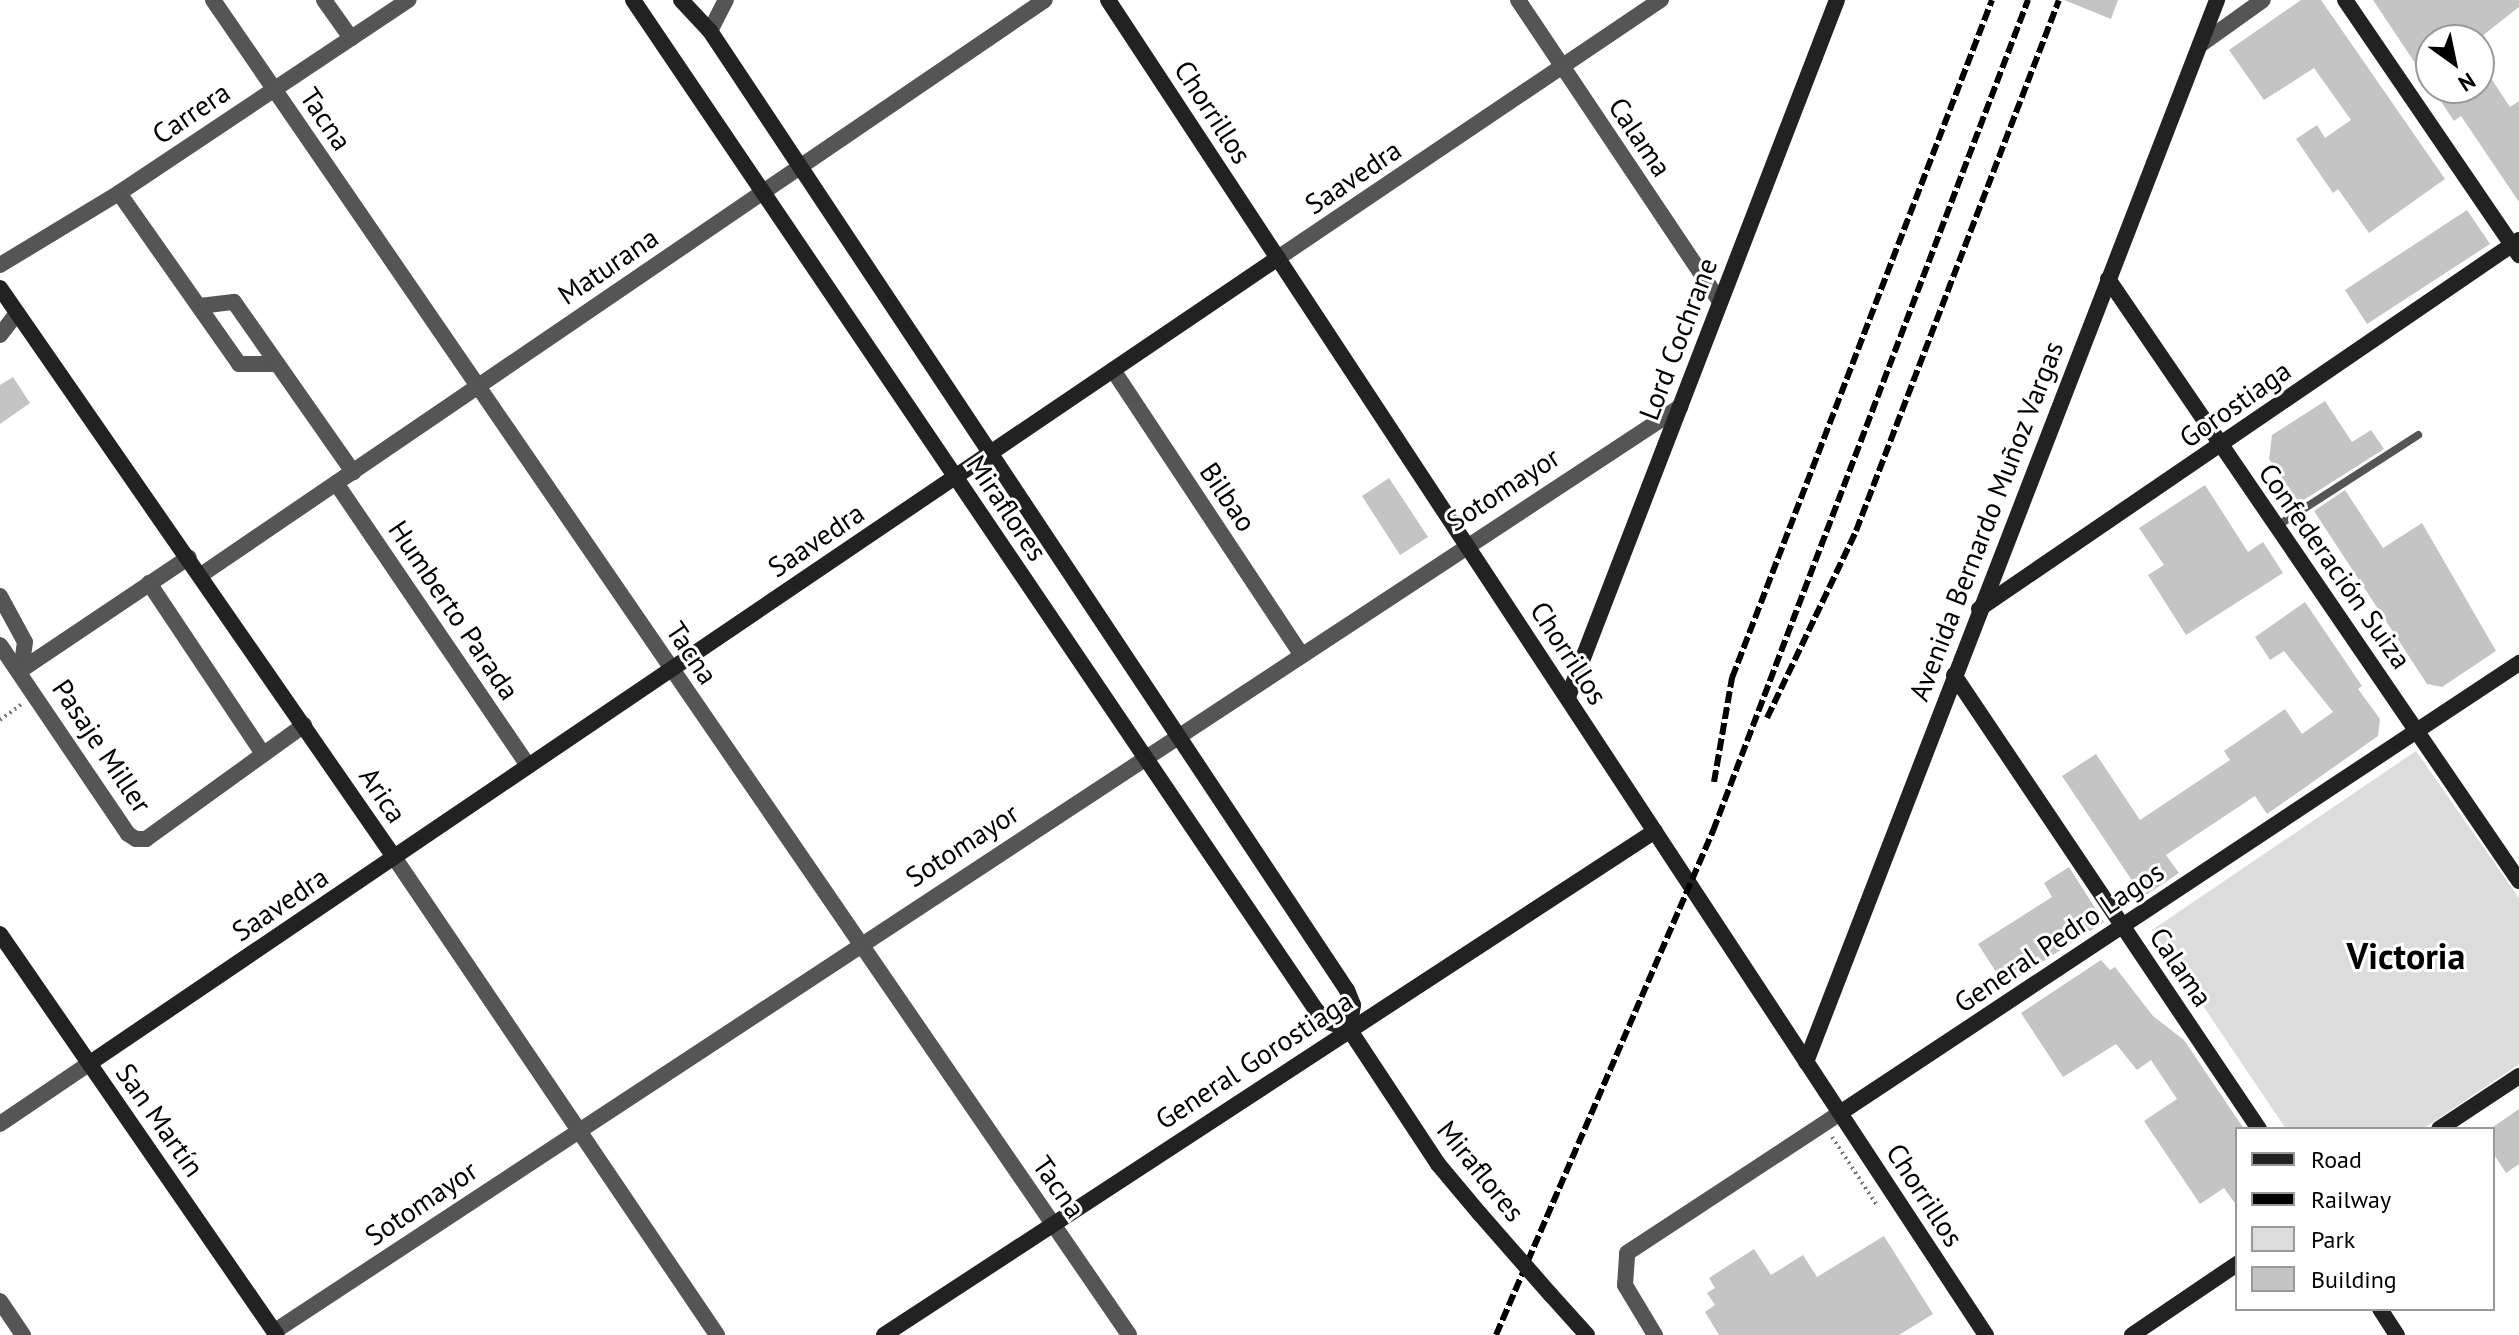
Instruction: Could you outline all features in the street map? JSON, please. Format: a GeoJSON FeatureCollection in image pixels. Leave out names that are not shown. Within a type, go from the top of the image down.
{"type":"FeatureCollection","features":[{"type":"Feature","properties":{"kind":"street","name":"Tacna"},"geometry":{"type":"LineString","coordinates":[[213,0],[858,945],[1129,1335]]}},
{"type":"Feature","properties":{"kind":"street"},"geometry":{"type":"LineString","coordinates":[[324,0],[351,38]]}},
{"type":"Feature","properties":{"kind":"street","name":"Carrera"},"geometry":{"type":"LineString","coordinates":[[0,265],[119,193],[408,0]]}},
{"type":"Feature","properties":{"kind":"street","name":"Miraflores"},"geometry":{"type":"LineString","coordinates":[[633,0],[1316,1010],[1328,1022],[1349,1029],[1438,1164],[1587,1335]]}},
{"type":"Feature","properties":{"kind":"street","name":"Miraflores"},"geometry":{"type":"LineString","coordinates":[[681,0],[710,31],[1347,990],[1353,1005],[1349,1029]]}},
{"type":"Feature","properties":{"kind":"street"},"geometry":{"type":"LineString","coordinates":[[710,31],[726,0]]}},
{"type":"Feature","properties":{"kind":"street","name":"Maturana"},"geometry":{"type":"LineString","coordinates":[[201,575],[1045,0]]}},
{"type":"Feature","properties":{"kind":"street","name":"Chorrillos"},"geometry":{"type":"LineString","coordinates":[[1108,0],[1986,1335]]}},
{"type":"Feature","properties":{"kind":"street","name":"Calama"},"geometry":{"type":"LineString","coordinates":[[1518,0],[1720,302]]}},
{"type":"Feature","properties":{"kind":"street","name":"Saavedra"},"geometry":{"type":"LineString","coordinates":[[0,1124],[1661,0]]}},
{"type":"Feature","properties":{"kind":"street","name":"Lord Cochrane"},"geometry":{"type":"LineString","coordinates":[[1568,697],[1837,0]]}},
{"type":"Feature","properties":{"kind":"street","name":"Avenida Bernardo Muñoz Vargas"},"geometry":{"type":"LineString","coordinates":[[1806,1062],[2217,0]]}},
{"type":"Feature","properties":{"kind":"street"},"geometry":{"type":"LineString","coordinates":[[2200,45],[2263,0]]}},
{"type":"Feature","properties":{"kind":"street"},"geometry":{"type":"LineString","coordinates":[[2345,0],[2517,247]]}},
{"type":"Feature","properties":{"kind":"street"},"geometry":{"type":"LineString","coordinates":[[119,193],[239,364],[277,364]]}},
{"type":"Feature","properties":{"kind":"street","name":"Gorostiaga"},"geometry":{"type":"LineString","coordinates":[[1979,609],[2517,247]]}},
{"type":"Feature","properties":{"kind":"street","name":"Confederación Suiza"},"geometry":{"type":"LineString","coordinates":[[2108,279],[2519,881]]}},
{"type":"Feature","properties":{"kind":"street","name":"Arica"},"geometry":{"type":"LineString","coordinates":[[0,288],[189,557],[717,1335]]}},
{"type":"Feature","properties":{"kind":"street"},"geometry":{"type":"LineString","coordinates":[[200,306],[234,302],[353,472]]}},
{"type":"Feature","properties":{"kind":"street"},"geometry":{"type":"LineString","coordinates":[[0,335],[17,313]]}},
{"type":"Feature","properties":{"kind":"street","name":"Bilbao"},"geometry":{"type":"LineString","coordinates":[[1113,370],[1300,652]]}},
{"type":"Feature","properties":{"kind":"street","name":"Sotomayor"},"geometry":{"type":"LineString","coordinates":[[276,1333],[1300,652],[1680,407]]}},
{"type":"Feature","properties":{"kind":"street","name":"Humberto Parada"},"geometry":{"type":"LineString","coordinates":[[336,483],[528,766]]}},
{"type":"Feature","properties":{"kind":"street"},"geometry":{"type":"LineString","coordinates":[[21,670],[189,557]]}},
{"type":"Feature","properties":{"kind":"street"},"geometry":{"type":"LineString","coordinates":[[149,583],[263,754]]}},
{"type":"Feature","properties":{"kind":"street","name":"Pasaje Miller"},"geometry":{"type":"LineString","coordinates":[[0,596],[25,642],[21,670]]}},
{"type":"Feature","properties":{"kind":"street","name":"Pasaje Miller"},"geometry":{"type":"LineString","coordinates":[[0,645],[21,670],[128,834],[136,839],[146,839],[304,725]]}},
{"type":"Feature","properties":{"kind":"street","name":"General Pedro Lagos"},"geometry":{"type":"LineString","coordinates":[[1655,1335],[1625,1285],[1627,1253],[2519,663]]}},
{"type":"Feature","properties":{"kind":"street","name":"Calama"},"geometry":{"type":"LineString","coordinates":[[1954,675],[2258,1127]]}},
{"type":"Feature","properties":{"kind":"street","name":"General Gorostiaga"},"geometry":{"type":"LineString","coordinates":[[884,1335],[1655,831]]}},
{"type":"Feature","properties":{"kind":"street","name":"San Martín"},"geometry":{"type":"LineString","coordinates":[[0,934],[276,1333]]}},
{"type":"Feature","properties":{"kind":"street"},"geometry":{"type":"LineString","coordinates":[[2442,1127],[2519,1076]]}},
{"type":"Feature","properties":{"kind":"street"},"geometry":{"type":"LineString","coordinates":[[2132,1335],[2235,1265]]}},
{"type":"Feature","properties":{"kind":"street"},"geometry":{"type":"LineString","coordinates":[[0,1301],[23,1335]]}},
{"type":"Feature","properties":{"kind":"street"},"geometry":{"type":"LineString","coordinates":[[2381,1311],[2397,1335]]}},
{"type":"Feature","properties":{"kind":"lane"},"geometry":{"type":"LineString","coordinates":[[2276,526],[2418,435]]}},
{"type":"Feature","properties":{"kind":"green space"},"geometry":{"type":"Polygon","coordinates":[[[2416,751],[2519,898],[2519,1064],[2426,1127],[2285,1127],[2152,930],[2416,751]]]}},
{"type":"Feature","properties":{"kind":"building"},"geometry":{"type":"Polygon","coordinates":[[[2064,0],[2118,0],[2111,19],[2064,0]]]}},
{"type":"Feature","properties":{"kind":"building"},"geometry":{"type":"Polygon","coordinates":[[[2301,0],[2321,0],[2445,179],[2369,233],[2338,189],[2333,193],[2296,139],[2317,125],[2325,138],[2351,120],[2314,68],[2264,100],[2229,50],[2301,0]]]}},
{"type":"Feature","properties":{"kind":"building"},"geometry":{"type":"Polygon","coordinates":[[[2373,0],[2519,0],[2519,7],[2495,26],[2415,24],[2415,63],[2373,0]]]}},
{"type":"Feature","properties":{"kind":"building"},"geometry":{"type":"Polygon","coordinates":[[[2495,84],[2510,107],[2519,101],[2519,202],[2461,116],[2454,121],[2443,104],[2495,104],[2495,84]]]}},
{"type":"Feature","properties":{"kind":"building"},"geometry":{"type":"Polygon","coordinates":[[[2467,210],[2490,244],[2367,324],[2345,290],[2467,210]]]}},
{"type":"Feature","properties":{"kind":"building"},"geometry":{"type":"Polygon","coordinates":[[[13,377],[30,403],[0,424],[0,385],[13,377]]]}},
{"type":"Feature","properties":{"kind":"building"},"geometry":{"type":"Polygon","coordinates":[[[2325,401],[2352,442],[2371,430],[2384,449],[2299,503],[2269,459],[2272,435],[2325,401]]]}},
{"type":"Feature","properties":{"kind":"building"},"geometry":{"type":"Polygon","coordinates":[[[1389,478],[1428,537],[1400,555],[1362,496],[1389,478]]]}},
{"type":"Feature","properties":{"kind":"building"},"geometry":{"type":"Polygon","coordinates":[[[2205,485],[2248,552],[2263,542],[2283,573],[2186,635],[2148,575],[2164,565],[2139,528],[2205,485]]]}},
{"type":"Feature","properties":{"kind":"building"},"geometry":{"type":"Polygon","coordinates":[[[2345,490],[2383,548],[2422,523],[2496,651],[2442,687],[2427,684],[2314,511],[2345,490]]]}},
{"type":"Feature","properties":{"kind":"building"},"geometry":{"type":"Polygon","coordinates":[[[2305,602],[2362,686],[2358,689],[2380,719],[2378,736],[2267,814],[2255,796],[2166,855],[2179,873],[2143,897],[2062,776],[2096,754],[2140,820],[2230,760],[2224,751],[2285,709],[2302,734],[2333,712],[2284,651],[2270,660],[2255,637],[2305,602]]]}},
{"type":"Feature","properties":{"kind":"building"},"geometry":{"type":"Polygon","coordinates":[[[2069,867],[2104,922],[2005,986],[1978,944],[2052,897],[2044,883],[2069,867]]]}},
{"type":"Feature","properties":{"kind":"building"},"geometry":{"type":"Polygon","coordinates":[[[2101,960],[2110,970],[2115,967],[2153,1016],[2184,1040],[2243,1127],[2235,1127],[2235,1203],[2224,1188],[2200,1204],[2144,1121],[2177,1099],[2151,1060],[2137,1070],[2116,1044],[2063,1077],[2021,1013],[2101,960]]]}},
{"type":"Feature","properties":{"kind":"building"},"geometry":{"type":"Polygon","coordinates":[[[2519,1109],[2519,1164],[2506,1173],[2495,1156],[2493,1127],[2519,1109]]]}},
{"type":"Feature","properties":{"kind":"building"},"geometry":{"type":"Polygon","coordinates":[[[1884,1236],[1933,1314],[1899,1335],[1719,1335],[1705,1312],[1715,1305],[1707,1293],[1715,1288],[1709,1278],[1754,1249],[1771,1275],[1803,1255],[1817,1277],[1884,1236]]]}},
{"type":"Feature","properties":{"kind":"railway"},"geometry":{"type":"LineString","coordinates":[[1714,782],[1732,678],[1992,0]]}},
{"type":"Feature","properties":{"kind":"railway"},"geometry":{"type":"LineString","coordinates":[[1496,1335],[1713,831],[2028,0]]}},
{"type":"Feature","properties":{"kind":"railway"},"geometry":{"type":"LineString","coordinates":[[1767,718],[1856,531],[2059,0]]}},
{"type":"Feature","properties":{"kind":"district","name":"Victoria"},"geometry":{"type":"Point","coordinates":[2406,956]}}]}
